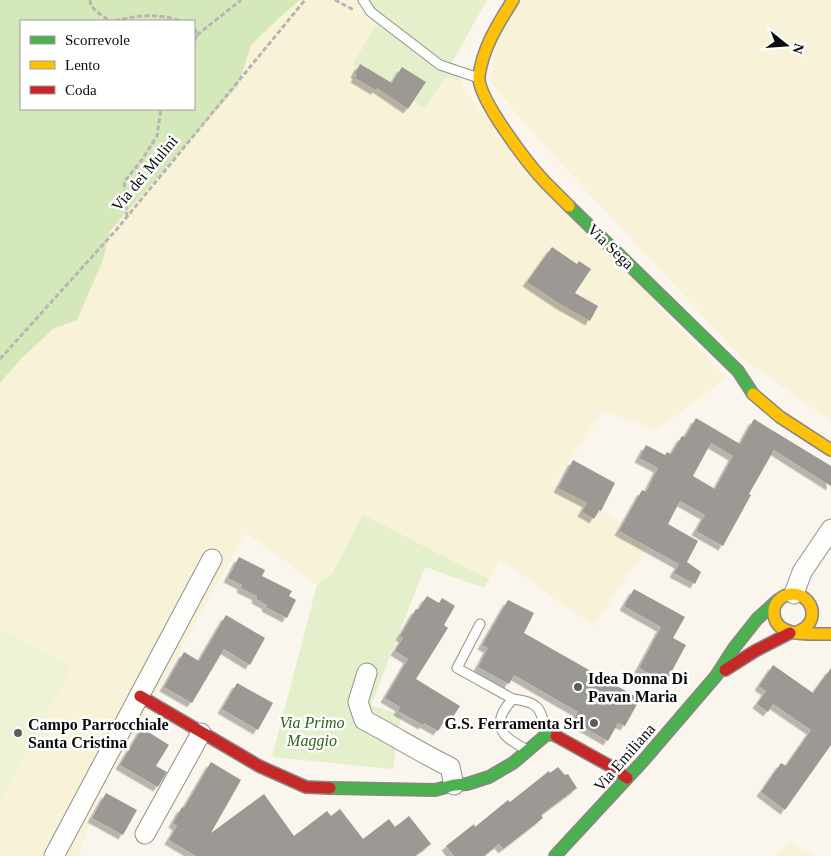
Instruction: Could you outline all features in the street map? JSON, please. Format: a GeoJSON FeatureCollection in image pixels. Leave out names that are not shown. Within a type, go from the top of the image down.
{"type":"FeatureCollection","features":[{"type":"Feature","properties":{"kind":"street"},"geometry":{"type":"LineString","coordinates":[[479,78],[489,40],[513,0]]}},
{"type":"Feature","properties":{"kind":"street","name":"Via Sega"},"geometry":{"type":"LineString","coordinates":[[479,78],[484,96],[499,122],[544,181],[738,371],[755,397],[780,417],[831,450]]}},
{"type":"Feature","properties":{"kind":"street"},"geometry":{"type":"LineString","coordinates":[[793,633],[780,629],[773,615],[774,608],[793,597],[802,572],[831,529]]}},
{"type":"Feature","properties":{"kind":"street"},"geometry":{"type":"LineString","coordinates":[[54,856],[212,559]]}},
{"type":"Feature","properties":{"kind":"street"},"geometry":{"type":"LineString","coordinates":[[793,597],[824,606]]}},
{"type":"Feature","properties":{"kind":"street","name":"Via Emiliana"},"geometry":{"type":"LineString","coordinates":[[555,856],[576,836],[716,676],[734,648],[757,619],[793,597],[812,608],[811,621],[803,630],[755,651],[716,676]]}},
{"type":"Feature","properties":{"kind":"street","name":"Via Emiliana"},"geometry":{"type":"LineString","coordinates":[[793,633],[831,634]]}},
{"type":"Feature","properties":{"kind":"street"},"geometry":{"type":"LineString","coordinates":[[367,672],[358,702],[364,720],[395,736],[422,754],[450,767],[454,785]]}},
{"type":"Feature","properties":{"kind":"street"},"geometry":{"type":"LineString","coordinates":[[140,696],[259,766],[306,787],[435,790],[467,784],[490,776],[513,763],[546,735],[552,734],[610,766],[627,778]]}},
{"type":"Feature","properties":{"kind":"street"},"geometry":{"type":"LineString","coordinates":[[145,834],[201,733]]}},
{"type":"Feature","properties":{"kind":"lane"},"geometry":{"type":"LineString","coordinates":[[363,0],[371,12],[440,65],[479,78]]}},
{"type":"Feature","properties":{"kind":"lane"},"geometry":{"type":"LineString","coordinates":[[480,624],[457,668],[513,699],[528,701],[542,713],[546,735]]}},
{"type":"Feature","properties":{"kind":"lane"},"geometry":{"type":"LineString","coordinates":[[513,699],[504,708],[500,721],[504,734],[528,751]]}},
{"type":"Feature","properties":{"kind":"path"},"geometry":{"type":"LineString","coordinates":[[90,0],[91,6],[102,16],[111,20]]}},
{"type":"Feature","properties":{"kind":"path"},"geometry":{"type":"LineString","coordinates":[[195,40],[198,35],[241,0]]}},
{"type":"Feature","properties":{"kind":"path","name":"Via dei Mulini"},"geometry":{"type":"LineString","coordinates":[[0,359],[127,217],[305,0]]}},
{"type":"Feature","properties":{"kind":"path"},"geometry":{"type":"LineString","coordinates":[[118,20],[140,15],[161,16],[178,20]]}},
{"type":"Feature","properties":{"kind":"path"},"geometry":{"type":"LineString","coordinates":[[195,30],[198,35]]}},
{"type":"Feature","properties":{"kind":"path"},"geometry":{"type":"LineString","coordinates":[[127,217],[124,182],[141,161],[157,136],[161,110]]}},
{"type":"Feature","properties":{"kind":"shaded area"},"geometry":{"type":"Polygon","coordinates":[[[300,0],[356,0],[381,17],[353,64],[446,76],[461,81],[471,98],[544,183],[726,378],[657,430],[602,411],[555,483],[652,540],[594,626],[500,560],[489,579],[363,515],[332,574],[317,585],[246,533],[97,800],[79,856],[0,856],[0,800],[72,667],[0,628],[0,383],[21,359],[53,329],[77,320],[103,260],[110,231],[238,86],[251,45],[300,0]]]}},
{"type":"Feature","properties":{"kind":"shaded area"},"geometry":{"type":"Polygon","coordinates":[[[515,0],[831,0],[831,421],[744,360],[539,140],[491,83],[497,31],[515,0]]]}},
{"type":"Feature","properties":{"kind":"shaded area"},"geometry":{"type":"Polygon","coordinates":[[[790,841],[816,856],[775,856],[790,841]]]}},
{"type":"Feature","properties":{"kind":"green space"},"geometry":{"type":"Polygon","coordinates":[[[0,0],[300,0],[251,45],[238,86],[110,231],[103,260],[77,320],[53,329],[21,359],[0,383],[0,0]]]}},
{"type":"Feature","properties":{"kind":"green space"},"geometry":{"type":"Polygon","coordinates":[[[356,0],[487,0],[453,61],[454,69],[461,81],[446,77],[424,108],[352,65],[381,17],[356,0]]]}},
{"type":"Feature","properties":{"kind":"green space","name":"Via Primo Maggio"},"geometry":{"type":"Polygon","coordinates":[[[363,515],[489,579],[484,588],[425,567],[371,705],[401,715],[393,769],[272,757],[317,585],[332,574],[363,515]]]}},
{"type":"Feature","properties":{"kind":"green space","name":"Campo Parrocchiale Santa Cristina"},"geometry":{"type":"Polygon","coordinates":[[[0,628],[72,667],[0,800],[0,628]]]}},
{"type":"Feature","properties":{"kind":"building"},"geometry":{"type":"Polygon","coordinates":[[[360,64],[392,83],[402,67],[426,82],[408,109],[377,88],[375,90],[355,78],[357,75],[355,73],[360,64]]]}},
{"type":"Feature","properties":{"kind":"building"},"geometry":{"type":"Polygon","coordinates":[[[552,247],[577,264],[579,261],[591,269],[575,293],[598,306],[590,321],[527,282],[552,247]]]}},
{"type":"Feature","properties":{"kind":"building"},"geometry":{"type":"Polygon","coordinates":[[[696,418],[740,444],[754,419],[831,466],[831,486],[774,450],[723,546],[696,531],[705,515],[680,501],[668,524],[698,541],[687,562],[701,572],[695,584],[674,573],[679,564],[619,531],[642,490],[646,492],[658,468],[639,458],[646,445],[665,455],[667,452],[671,454],[682,436],[685,437],[696,418]],[[711,443],[693,476],[715,489],[733,456],[711,443]]]}},
{"type":"Feature","properties":{"kind":"building"},"geometry":{"type":"Polygon","coordinates":[[[573,460],[615,483],[601,511],[599,510],[594,519],[582,512],[587,503],[558,488],[573,460]]]}},
{"type":"Feature","properties":{"kind":"building"},"geometry":{"type":"Polygon","coordinates":[[[239,557],[265,570],[262,576],[292,591],[289,596],[296,600],[287,618],[266,607],[267,605],[256,599],[257,596],[241,588],[242,585],[228,578],[239,557]]]}},
{"type":"Feature","properties":{"kind":"building"},"geometry":{"type":"Polygon","coordinates":[[[634,589],[685,617],[673,638],[686,645],[666,682],[639,668],[661,627],[624,606],[634,589]]]}},
{"type":"Feature","properties":{"kind":"building"},"geometry":{"type":"Polygon","coordinates":[[[427,596],[439,603],[442,598],[455,606],[444,625],[448,628],[416,679],[460,706],[451,720],[447,717],[438,731],[398,711],[400,707],[385,698],[408,659],[395,651],[403,638],[400,636],[416,609],[418,610],[427,596]]]}},
{"type":"Feature","properties":{"kind":"building"},"geometry":{"type":"Polygon","coordinates":[[[508,600],[534,613],[524,633],[640,699],[625,726],[618,723],[608,741],[573,721],[578,712],[514,675],[509,684],[478,667],[488,648],[482,645],[508,600]]]}},
{"type":"Feature","properties":{"kind":"building"},"geometry":{"type":"Polygon","coordinates":[[[226,615],[265,638],[250,665],[224,649],[192,703],[164,687],[184,652],[199,661],[226,615]]]}},
{"type":"Feature","properties":{"kind":"building"},"geometry":{"type":"Polygon","coordinates":[[[773,665],[813,693],[831,668],[831,745],[785,810],[761,792],[781,763],[786,766],[811,730],[773,704],[768,712],[757,704],[766,691],[759,686],[773,665]]]}},
{"type":"Feature","properties":{"kind":"building"},"geometry":{"type":"Polygon","coordinates":[[[237,683],[273,703],[258,730],[222,709],[237,683]]]}},
{"type":"Feature","properties":{"kind":"building"},"geometry":{"type":"Polygon","coordinates":[[[142,728],[169,745],[156,766],[167,772],[158,787],[120,765],[142,728]]]}},
{"type":"Feature","properties":{"kind":"building"},"geometry":{"type":"Polygon","coordinates":[[[211,762],[241,780],[211,833],[264,794],[294,836],[327,811],[331,816],[340,809],[363,839],[389,819],[395,827],[409,816],[431,844],[415,856],[196,856],[169,840],[177,826],[173,823],[211,762]]]}},
{"type":"Feature","properties":{"kind":"building"},"geometry":{"type":"Polygon","coordinates":[[[558,767],[565,775],[568,774],[577,788],[541,815],[543,818],[503,849],[499,844],[484,856],[454,856],[446,846],[474,824],[475,827],[508,800],[510,802],[549,771],[550,773],[558,767]]]}},
{"type":"Feature","properties":{"kind":"building"},"geometry":{"type":"Polygon","coordinates":[[[106,793],[137,810],[123,835],[92,818],[106,793]]]}},
{"type":"Feature","properties":{"kind":"traffic: fast"},"geometry":{"type":"LineString","coordinates":[[569,206],[738,371],[753,394]]}},
{"type":"Feature","properties":{"kind":"traffic: fast"},"geometry":{"type":"LineString","coordinates":[[555,856],[643,761],[716,676],[734,648],[757,619],[778,600]]}},
{"type":"Feature","properties":{"kind":"traffic: fast"},"geometry":{"type":"LineString","coordinates":[[330,788],[435,790],[467,784],[489,777],[513,763],[546,735],[552,734],[556,736]]}},
{"type":"Feature","properties":{"kind":"traffic: slow"},"geometry":{"type":"LineString","coordinates":[[513,0],[497,27],[484,55],[479,76],[481,86],[486,99],[505,131],[545,182],[569,206]]}},
{"type":"Feature","properties":{"kind":"traffic: slow"},"geometry":{"type":"LineString","coordinates":[[753,394],[780,417],[831,450]]}},
{"type":"Feature","properties":{"kind":"traffic: slow"},"geometry":{"type":"LineString","coordinates":[[796,633],[797,632],[799,632],[805,628],[811,621],[812,614],[808,601],[796,594],[781,598],[776,603],[774,615],[777,623],[782,628],[789,631],[797,633],[831,634]]}},
{"type":"Feature","properties":{"kind":"traffic: jam"},"geometry":{"type":"LineString","coordinates":[[725,670],[755,651],[790,633]]}},
{"type":"Feature","properties":{"kind":"traffic: jam"},"geometry":{"type":"LineString","coordinates":[[140,696],[259,766],[306,787],[330,788]]}},
{"type":"Feature","properties":{"kind":"traffic: jam"},"geometry":{"type":"LineString","coordinates":[[556,736],[610,766],[627,778]]}},
{"type":"Feature","properties":{"kind":"place","name":"Idea Donna Di Pavan Maria"},"geometry":{"type":"Point","coordinates":[578,687]}},
{"type":"Feature","properties":{"kind":"place","name":"G.S. Ferramenta Srl"},"geometry":{"type":"Point","coordinates":[594,723]}},
{"type":"Feature","properties":{"kind":"place","name":"Campo Parrocchiale Santa Cristina"},"geometry":{"type":"Point","coordinates":[18,733]}}]}
